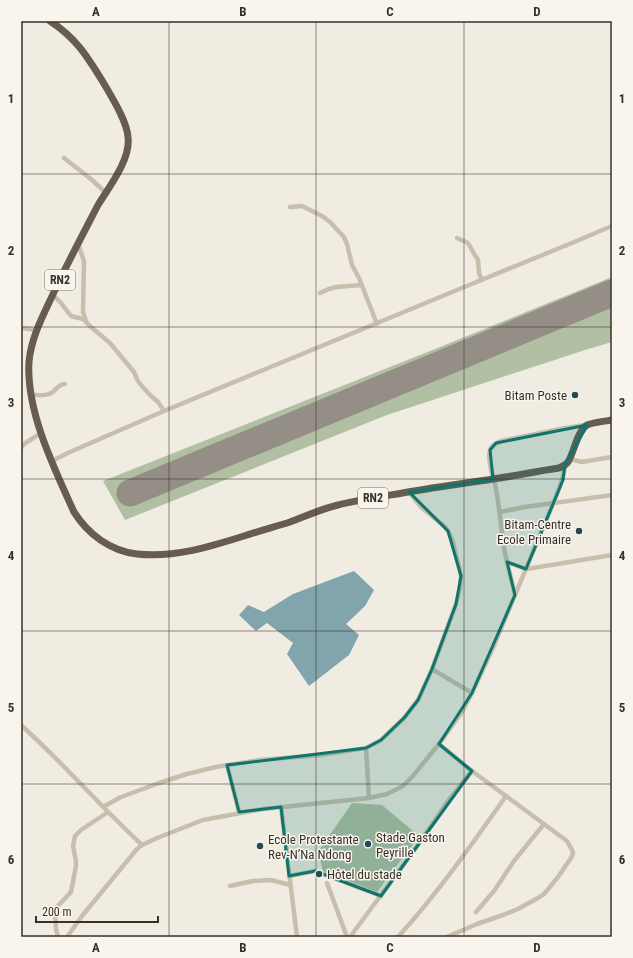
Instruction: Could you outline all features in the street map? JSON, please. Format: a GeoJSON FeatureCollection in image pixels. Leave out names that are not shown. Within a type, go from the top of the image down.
{"type":"FeatureCollection","features":[{"type":"Feature","properties":{"kind":"highway","name":"RN2"},"geometry":{"type":"LineString","coordinates":[[50,21],[70,36],[89,59],[110,94],[122,118],[128,137],[128,147],[119,171],[78,244],[37,330],[30,351],[29,362],[31,395],[41,433],[74,512],[81,523],[94,535],[111,546],[136,554],[167,554],[195,551],[291,521],[322,509],[365,499],[559,468],[567,462]]}},
{"type":"Feature","properties":{"kind":"highway"},"geometry":{"type":"LineString","coordinates":[[567,462],[582,430],[587,425],[612,420]]}},
{"type":"Feature","properties":{"kind":"street"},"geometry":{"type":"LineString","coordinates":[[64,158],[106,193]]}},
{"type":"Feature","properties":{"kind":"street"},"geometry":{"type":"LineString","coordinates":[[290,207],[306,207],[322,216],[338,230],[346,241],[352,264],[377,324]]}},
{"type":"Feature","properties":{"kind":"street"},"geometry":{"type":"LineString","coordinates":[[52,461],[164,411],[612,226]]}},
{"type":"Feature","properties":{"kind":"street"},"geometry":{"type":"LineString","coordinates":[[457,238],[468,244],[478,260],[482,280]]}},
{"type":"Feature","properties":{"kind":"street"},"geometry":{"type":"LineString","coordinates":[[78,244],[84,261],[83,312],[87,322],[110,343],[134,372],[141,385],[158,402],[164,411]]}},
{"type":"Feature","properties":{"kind":"street"},"geometry":{"type":"LineString","coordinates":[[320,293],[336,287],[362,285]]}},
{"type":"Feature","properties":{"kind":"street"},"geometry":{"type":"LineString","coordinates":[[53,296],[61,303],[71,316],[83,319],[87,322]]}},
{"type":"Feature","properties":{"kind":"street"},"geometry":{"type":"LineString","coordinates":[[21,328],[37,330]]}},
{"type":"Feature","properties":{"kind":"street"},"geometry":{"type":"LineString","coordinates":[[31,395],[48,395],[59,385],[65,384]]}},
{"type":"Feature","properties":{"kind":"street"},"geometry":{"type":"LineString","coordinates":[[515,595],[507,562],[500,512],[490,462],[491,447],[496,443],[515,438],[587,425]]}},
{"type":"Feature","properties":{"kind":"street"},"geometry":{"type":"LineString","coordinates":[[21,448],[24,444],[41,433]]}},
{"type":"Feature","properties":{"kind":"street"},"geometry":{"type":"LineString","coordinates":[[67,937],[82,916],[137,849],[157,838],[203,820],[239,812],[369,798],[387,794],[403,786],[439,744],[462,712],[472,693],[493,648],[563,480],[567,462],[582,462],[612,457]]}},
{"type":"Feature","properties":{"kind":"street"},"geometry":{"type":"LineString","coordinates":[[104,807],[121,797],[187,774],[259,760],[321,755],[366,748],[380,740],[404,718],[418,700],[432,669],[456,604],[461,576],[453,542],[448,531],[421,507],[409,492]]}},
{"type":"Feature","properties":{"kind":"street"},"geometry":{"type":"LineString","coordinates":[[500,512],[612,495]]}},
{"type":"Feature","properties":{"kind":"street"},"geometry":{"type":"LineString","coordinates":[[507,562],[526,569],[612,555]]}},
{"type":"Feature","properties":{"kind":"street"},"geometry":{"type":"LineString","coordinates":[[432,669],[472,693]]}},
{"type":"Feature","properties":{"kind":"street"},"geometry":{"type":"LineString","coordinates":[[21,725],[142,845]]}},
{"type":"Feature","properties":{"kind":"street"},"geometry":{"type":"LineString","coordinates":[[439,744],[472,771],[567,841],[573,853],[548,890],[538,898],[518,909],[447,937]]}},
{"type":"Feature","properties":{"kind":"street"},"geometry":{"type":"LineString","coordinates":[[366,748],[369,798]]}},
{"type":"Feature","properties":{"kind":"street"},"geometry":{"type":"LineString","coordinates":[[227,765],[239,812]]}},
{"type":"Feature","properties":{"kind":"street"},"geometry":{"type":"LineString","coordinates":[[350,937],[418,846],[448,801],[472,771]]}},
{"type":"Feature","properties":{"kind":"street"},"geometry":{"type":"LineString","coordinates":[[398,937],[427,904],[506,796]]}},
{"type":"Feature","properties":{"kind":"street"},"geometry":{"type":"LineString","coordinates":[[281,807],[297,937]]}},
{"type":"Feature","properties":{"kind":"street"},"geometry":{"type":"LineString","coordinates":[[58,937],[55,909],[71,892],[76,866],[73,846],[75,836],[81,830],[108,812]]}},
{"type":"Feature","properties":{"kind":"street"},"geometry":{"type":"LineString","coordinates":[[476,912],[494,891],[514,861],[544,824]]}},
{"type":"Feature","properties":{"kind":"street"},"geometry":{"type":"LineString","coordinates":[[289,876],[315,871],[381,896]]}},
{"type":"Feature","properties":{"kind":"street"},"geometry":{"type":"LineString","coordinates":[[230,886],[253,881],[271,880],[290,885]]}},
{"type":"Feature","properties":{"kind":"street"},"geometry":{"type":"LineString","coordinates":[[326,883],[346,937]]}},
{"type":"Feature","properties":{"kind":"highlighted area"},"geometry":{"type":"Polygon","coordinates":[[[587,425],[565,465],[563,480],[526,569],[507,562],[515,595],[472,693],[439,744],[472,771],[381,896],[315,871],[289,876],[281,807],[239,812],[227,765],[366,748],[381,740],[404,718],[418,700],[432,669],[456,604],[461,576],[448,531],[409,492],[493,479],[490,450],[496,443],[587,425]]]}},
{"type":"Feature","properties":{"kind":"green space"},"geometry":{"type":"Polygon","coordinates":[[[612,277],[612,342],[387,415],[125,520],[103,481],[440,347],[612,277]]]}},
{"type":"Feature","properties":{"kind":"green space","name":"Stade Gaston Peyrille"},"geometry":{"type":"Polygon","coordinates":[[[352,803],[382,805],[419,836],[377,892],[323,871],[318,852],[352,803]]]}},
{"type":"Feature","properties":{"kind":"water"},"geometry":{"type":"Polygon","coordinates":[[[354,571],[374,590],[365,606],[346,624],[359,635],[349,655],[309,686],[287,654],[293,643],[267,623],[256,631],[239,615],[248,605],[264,612],[293,594],[354,571]]]}},
{"type":"Feature","properties":{"kind":"runway"},"geometry":{"type":"LineString","coordinates":[[130,493],[612,293]]}},
{"type":"Feature","properties":{"kind":"place","name":"Bitam Poste"},"geometry":{"type":"Point","coordinates":[575,395]}},
{"type":"Feature","properties":{"kind":"place","name":"Bitam-Centre Ecole Primaire"},"geometry":{"type":"Point","coordinates":[579,531]}},
{"type":"Feature","properties":{"kind":"place","name":"Stade Gaston Peyrille"},"geometry":{"type":"Point","coordinates":[368,844]}},
{"type":"Feature","properties":{"kind":"place","name":"Ecole Protestante Rev-N’Na Ndong"},"geometry":{"type":"Point","coordinates":[260,846]}},
{"type":"Feature","properties":{"kind":"place","name":"Hôtel du stade"},"geometry":{"type":"Point","coordinates":[319,874]}}]}
